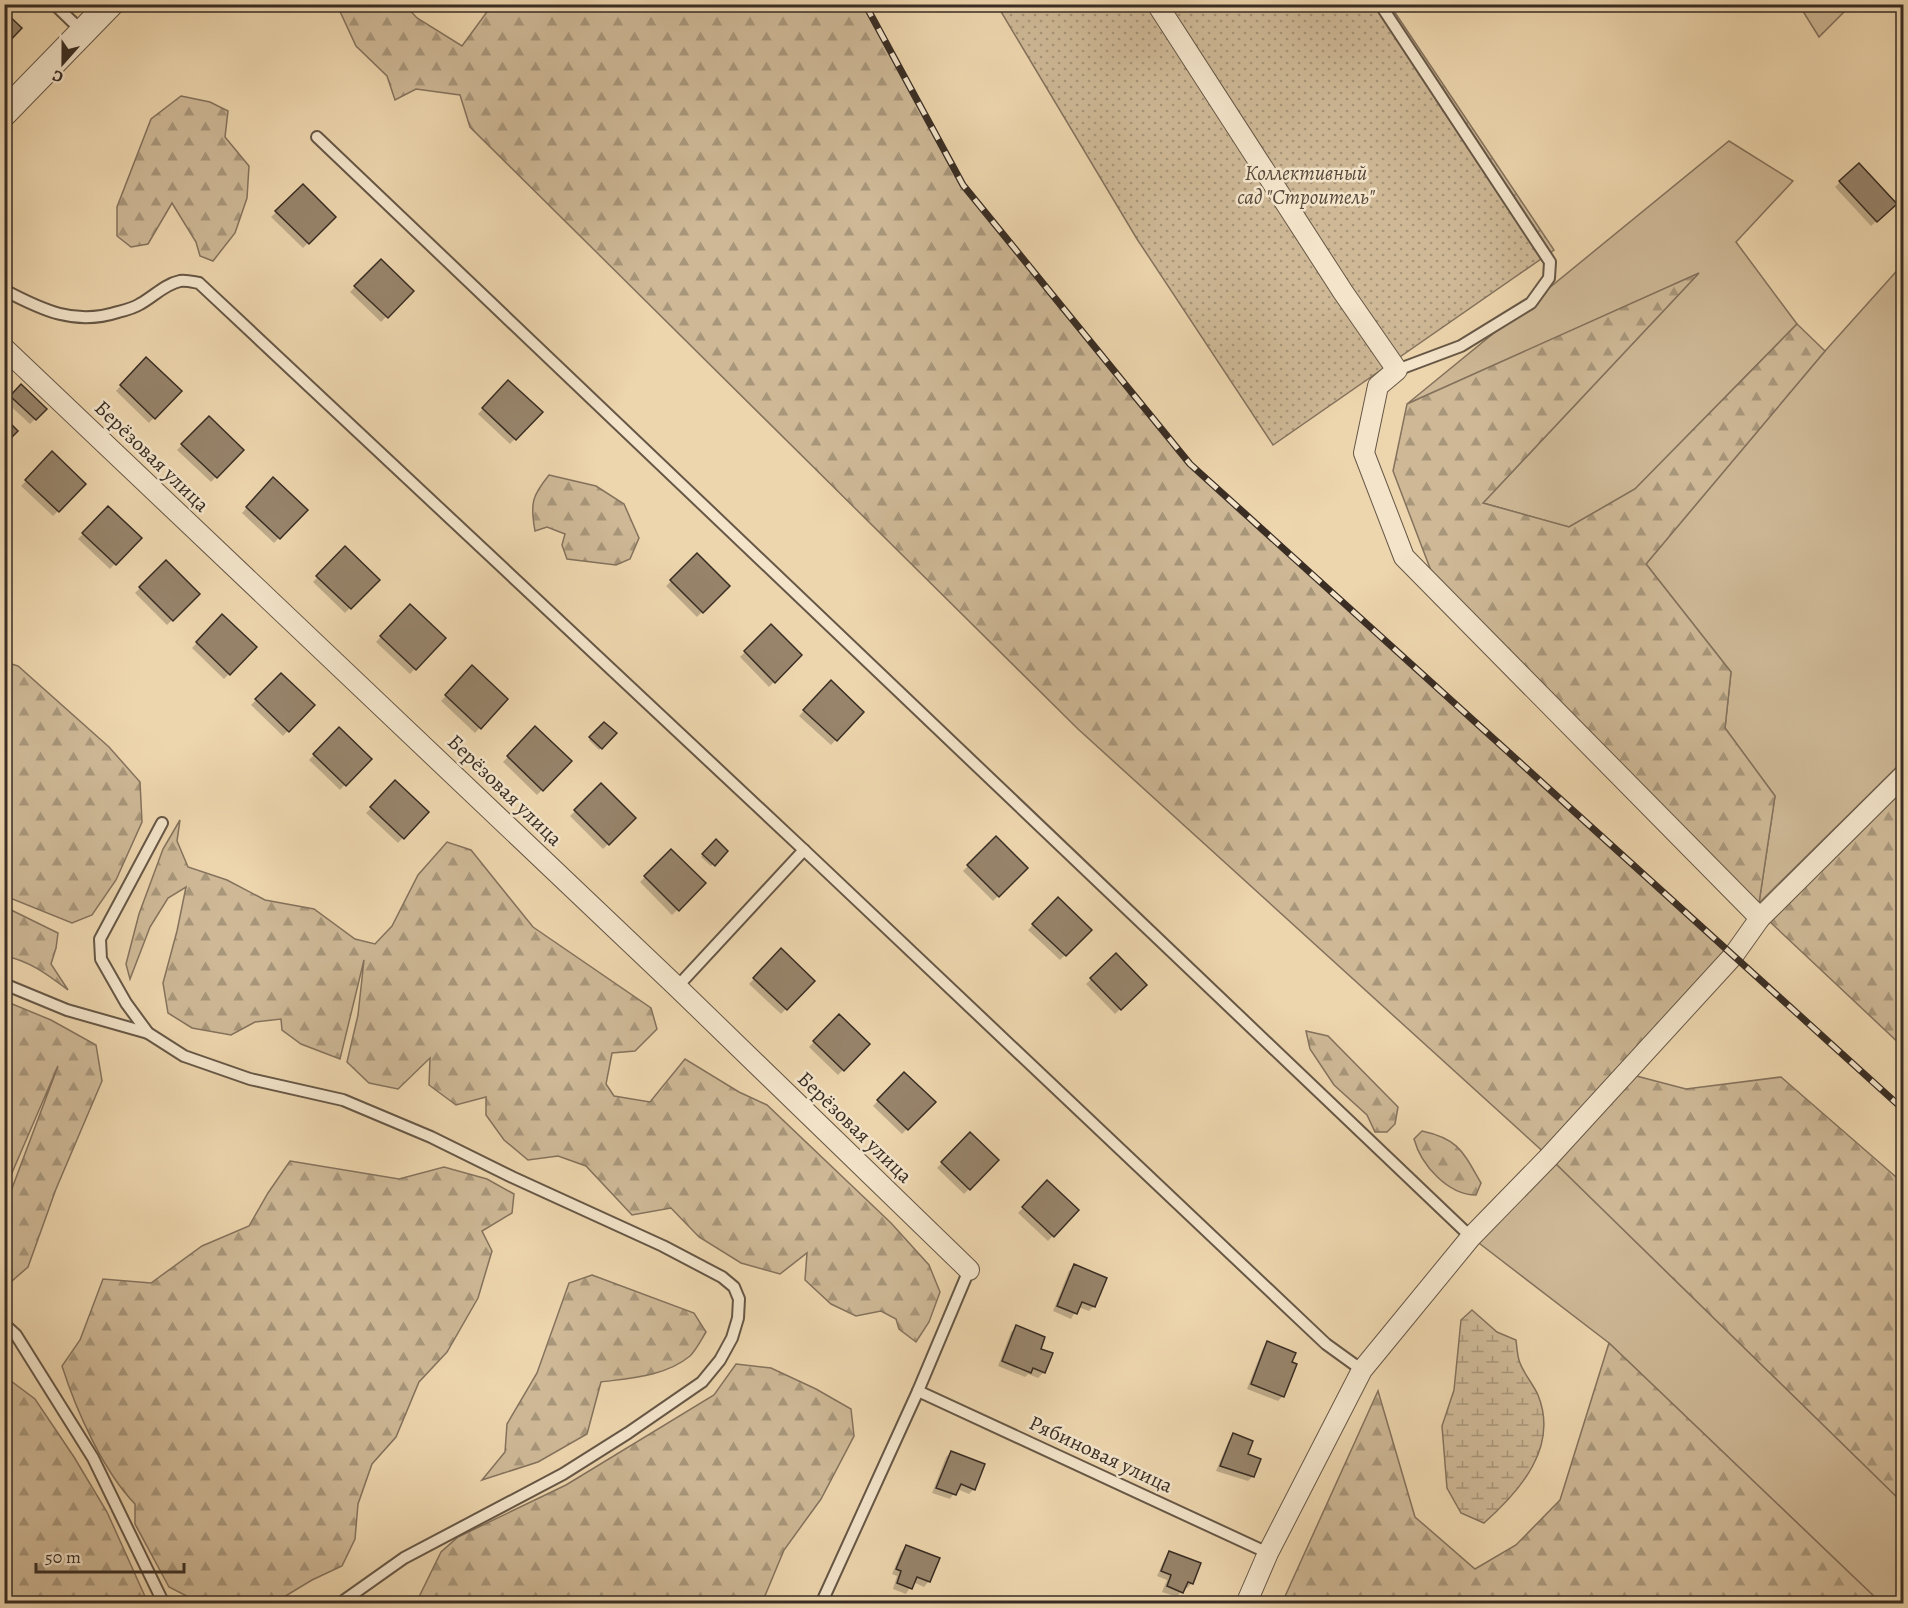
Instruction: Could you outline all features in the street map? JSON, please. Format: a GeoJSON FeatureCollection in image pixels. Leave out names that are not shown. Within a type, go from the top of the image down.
{"type":"FeatureCollection","features":[{"type":"Feature","properties":{"kind":"street"},"geometry":{"type":"LineString","coordinates":[[4,113],[110,4]]}},
{"type":"Feature","properties":{"kind":"street"},"geometry":{"type":"LineString","coordinates":[[1156,4],[1342,292],[1397,370],[1378,386],[1364,453],[1404,557],[1760,918]]}},
{"type":"Feature","properties":{"kind":"street","name":"Берёзовая улица"},"geometry":{"type":"LineString","coordinates":[[6,355],[677,987],[969,1270]]}},
{"type":"Feature","properties":{"kind":"street"},"geometry":{"type":"LineString","coordinates":[[1246,1604],[1269,1553],[1362,1370],[1471,1237],[1549,1157],[1733,956],[1760,918],[1904,775]]}},
{"type":"Feature","properties":{"kind":"lane"},"geometry":{"type":"LineString","coordinates":[[54,4],[83,32]]}},
{"type":"Feature","properties":{"kind":"lane"},"geometry":{"type":"LineString","coordinates":[[1380,4],[1550,262],[1549,278],[1531,303],[1461,346],[1397,370]]}},
{"type":"Feature","properties":{"kind":"lane"},"geometry":{"type":"LineString","coordinates":[[317,137],[1471,1237]]}},
{"type":"Feature","properties":{"kind":"lane"},"geometry":{"type":"LineString","coordinates":[[4,290],[37,307],[66,317],[89,317],[111,314],[138,305],[180,281],[198,283],[804,850],[1326,1344],[1362,1370]]}},
{"type":"Feature","properties":{"kind":"lane"},"geometry":{"type":"LineString","coordinates":[[148,1033],[126,1003],[101,959],[100,939],[162,823]]}},
{"type":"Feature","properties":{"kind":"lane"},"geometry":{"type":"LineString","coordinates":[[677,987],[804,850]]}},
{"type":"Feature","properties":{"kind":"lane"},"geometry":{"type":"LineString","coordinates":[[4,984],[67,1010],[148,1033],[184,1056],[250,1079],[343,1100],[431,1137],[512,1178],[673,1251],[722,1277],[734,1287],[739,1299],[738,1318],[732,1338],[720,1360],[702,1382],[563,1474],[404,1558],[339,1604]]}},
{"type":"Feature","properties":{"kind":"lane"},"geometry":{"type":"LineString","coordinates":[[821,1604],[918,1391],[969,1270]]}},
{"type":"Feature","properties":{"kind":"lane"},"geometry":{"type":"LineString","coordinates":[[4,1324],[16,1335],[93,1458],[164,1604]]}},
{"type":"Feature","properties":{"kind":"lane","name":"Рябиновая улица"},"geometry":{"type":"LineString","coordinates":[[918,1391],[1269,1553]]}},
{"type":"Feature","properties":{"kind":"green space"},"geometry":{"type":"Polygon","coordinates":[[[337,5],[405,5],[417,18],[462,46],[492,5],[865,5],[963,185],[1190,464],[1733,956],[1625,1073],[1686,1089],[1781,1077],[1903,1183],[1903,1503],[1549,1157],[1078,729],[470,127],[460,95],[416,89],[395,100],[387,76],[356,46],[337,5]]]}},
{"type":"Feature","properties":{"kind":"green space","name":"Коллективный сад \"Строитель\""},"geometry":{"type":"Polygon","coordinates":[[[997,5],[1390,5],[1554,250],[1273,445],[1137,239],[997,5]]]}},
{"type":"Feature","properties":{"kind":"green space"},"geometry":{"type":"Polygon","coordinates":[[[1799,5],[1851,5],[1819,37],[1799,5]]]}},
{"type":"Feature","properties":{"kind":"green space"},"geometry":{"type":"Polygon","coordinates":[[[181,96],[210,102],[228,111],[225,137],[249,166],[247,198],[235,233],[213,261],[200,256],[196,242],[172,203],[148,244],[131,247],[117,236],[117,207],[151,119],[181,96]]]}},
{"type":"Feature","properties":{"kind":"green space"},"geometry":{"type":"Polygon","coordinates":[[[1729,141],[1793,181],[1736,242],[1797,324],[1635,489],[1569,527],[1483,503],[1698,274],[1407,404],[1729,141]]]}},
{"type":"Feature","properties":{"kind":"green space"},"geometry":{"type":"Polygon","coordinates":[[[1903,264],[1903,761],[1759,903],[1775,796],[1725,728],[1731,672],[1646,564],[1825,351],[1903,264]]]}},
{"type":"Feature","properties":{"kind":"green space"},"geometry":{"type":"Polygon","coordinates":[[[1699,273],[1483,503],[1569,527],[1635,489],[1797,324],[1825,351],[1646,564],[1731,672],[1725,728],[1775,796],[1759,903],[1433,576],[1393,471],[1407,404],[1699,273]]]}},
{"type":"Feature","properties":{"kind":"green space"},"geometry":{"type":"Polygon","coordinates":[[[549,475],[596,486],[624,504],[639,538],[630,559],[616,565],[567,559],[562,545],[565,534],[547,527],[535,531],[534,500],[549,475]]]}},
{"type":"Feature","properties":{"kind":"green space"},"geometry":{"type":"Polygon","coordinates":[[[5,662],[18,666],[109,747],[140,782],[142,822],[116,880],[92,915],[72,923],[5,896],[5,662]]]}},
{"type":"Feature","properties":{"kind":"green space"},"geometry":{"type":"Polygon","coordinates":[[[1903,788],[1903,1047],[1768,920],[1903,788]]]}},
{"type":"Feature","properties":{"kind":"green space"},"geometry":{"type":"Polygon","coordinates":[[[180,820],[177,841],[188,867],[227,880],[265,900],[314,909],[355,939],[375,944],[392,926],[418,875],[447,842],[471,850],[533,927],[651,1008],[657,1029],[635,1051],[612,1053],[606,1084],[614,1096],[650,1102],[685,1059],[739,1092],[767,1105],[891,1223],[929,1265],[940,1292],[929,1322],[916,1342],[899,1329],[896,1319],[881,1311],[856,1316],[831,1304],[805,1280],[807,1253],[780,1274],[741,1263],[699,1237],[671,1208],[632,1215],[586,1166],[558,1156],[528,1160],[504,1140],[486,1115],[486,1097],[456,1105],[429,1085],[430,1058],[398,1089],[369,1083],[347,1062],[358,1015],[364,960],[340,1059],[301,1044],[282,1030],[281,1019],[255,1022],[231,1035],[192,1028],[168,1013],[163,983],[186,887],[168,898],[150,927],[130,979],[126,964],[139,914],[163,849],[180,820]]]}},
{"type":"Feature","properties":{"kind":"green space"},"geometry":{"type":"Polygon","coordinates":[[[5,907],[58,933],[51,964],[68,990],[31,965],[5,956],[5,907]]]}},
{"type":"Feature","properties":{"kind":"green space"},"geometry":{"type":"Polygon","coordinates":[[[5,1001],[51,1020],[96,1045],[102,1081],[56,1189],[28,1267],[5,1287],[5,1207],[58,1066],[5,1189],[5,1001]]]}},
{"type":"Feature","properties":{"kind":"green space"},"geometry":{"type":"Polygon","coordinates":[[[1306,1031],[1328,1036],[1398,1107],[1395,1124],[1387,1132],[1375,1132],[1367,1115],[1334,1085],[1310,1049],[1306,1031]]]}},
{"type":"Feature","properties":{"kind":"green space"},"geometry":{"type":"Polygon","coordinates":[[[1422,1131],[1444,1138],[1459,1148],[1481,1183],[1476,1195],[1455,1190],[1429,1168],[1414,1139],[1422,1131]]]}},
{"type":"Feature","properties":{"kind":"green space"},"geometry":{"type":"Polygon","coordinates":[[[1549,1157],[1903,1503],[1903,1603],[1881,1603],[1609,1343],[1471,1237],[1549,1157]]]}},
{"type":"Feature","properties":{"kind":"green space"},"geometry":{"type":"Polygon","coordinates":[[[290,1161],[399,1179],[444,1167],[487,1179],[514,1194],[512,1213],[482,1231],[492,1251],[478,1298],[447,1352],[419,1382],[396,1437],[372,1464],[358,1504],[355,1539],[342,1566],[312,1580],[274,1603],[200,1603],[169,1587],[135,1524],[135,1504],[112,1475],[92,1439],[62,1366],[80,1340],[103,1279],[151,1283],[202,1246],[249,1226],[290,1161]]]}},
{"type":"Feature","properties":{"kind":"green space"},"geometry":{"type":"Polygon","coordinates":[[[592,1275],[694,1313],[706,1332],[690,1356],[681,1363],[648,1375],[601,1382],[587,1434],[538,1462],[482,1480],[505,1452],[507,1424],[537,1373],[569,1283],[592,1275]]]}},
{"type":"Feature","properties":{"kind":"green space"},"geometry":{"type":"Polygon","coordinates":[[[1472,1310],[1497,1332],[1516,1340],[1520,1363],[1538,1395],[1543,1414],[1540,1450],[1532,1466],[1511,1497],[1484,1523],[1461,1513],[1447,1488],[1442,1426],[1454,1390],[1461,1320],[1472,1310]]]}},
{"type":"Feature","properties":{"kind":"green space"},"geometry":{"type":"Polygon","coordinates":[[[1609,1343],[1881,1603],[1282,1603],[1378,1391],[1415,1517],[1475,1569],[1516,1545],[1560,1500],[1609,1343]]]}},
{"type":"Feature","properties":{"kind":"green space"},"geometry":{"type":"Polygon","coordinates":[[[736,1364],[771,1368],[816,1389],[851,1409],[854,1436],[821,1499],[784,1550],[762,1603],[416,1603],[441,1552],[458,1537],[566,1485],[714,1395],[736,1364]]]}},
{"type":"Feature","properties":{"kind":"green space"},"geometry":{"type":"Polygon","coordinates":[[[7,1378],[35,1399],[74,1457],[107,1512],[148,1603],[5,1603],[4,1380],[7,1378]]]}},
{"type":"Feature","properties":{"kind":"building"},"geometry":{"type":"Polygon","coordinates":[[[4,11],[22,28],[4,47],[4,11]]]}},
{"type":"Feature","properties":{"kind":"building"},"geometry":{"type":"Polygon","coordinates":[[[1859,163],[1897,204],[1877,222],[1839,181],[1859,163]]]}},
{"type":"Feature","properties":{"kind":"building"},"geometry":{"type":"Polygon","coordinates":[[[303,184],[336,217],[309,244],[275,211],[303,184]]]}},
{"type":"Feature","properties":{"kind":"building"},"geometry":{"type":"Polygon","coordinates":[[[381,259],[414,291],[388,318],[354,286],[381,259]]]}},
{"type":"Feature","properties":{"kind":"building"},"geometry":{"type":"Polygon","coordinates":[[[146,357],[182,391],[155,419],[120,385],[146,357]]]}},
{"type":"Feature","properties":{"kind":"building"},"geometry":{"type":"Polygon","coordinates":[[[508,380],[543,412],[516,440],[482,408],[508,380]]]}},
{"type":"Feature","properties":{"kind":"building"},"geometry":{"type":"Polygon","coordinates":[[[21,384],[47,409],[36,420],[10,396],[21,384]]]}},
{"type":"Feature","properties":{"kind":"building"},"geometry":{"type":"Polygon","coordinates":[[[209,416],[244,450],[217,478],[181,444],[209,416]]]}},
{"type":"Feature","properties":{"kind":"building"},"geometry":{"type":"Polygon","coordinates":[[[6,419],[18,431],[4,445],[4,421],[6,419]]]}},
{"type":"Feature","properties":{"kind":"building"},"geometry":{"type":"Polygon","coordinates":[[[52,451],[86,484],[59,512],[25,480],[52,451]]]}},
{"type":"Feature","properties":{"kind":"building"},"geometry":{"type":"Polygon","coordinates":[[[273,477],[308,510],[280,539],[246,507],[273,477]]]}},
{"type":"Feature","properties":{"kind":"building"},"geometry":{"type":"Polygon","coordinates":[[[108,506],[142,538],[116,565],[82,533],[108,506]]]}},
{"type":"Feature","properties":{"kind":"building"},"geometry":{"type":"Polygon","coordinates":[[[345,546],[380,580],[351,609],[316,576],[345,546]]]}},
{"type":"Feature","properties":{"kind":"building"},"geometry":{"type":"Polygon","coordinates":[[[697,553],[730,586],[703,613],[670,580],[697,553]]]}},
{"type":"Feature","properties":{"kind":"building"},"geometry":{"type":"Polygon","coordinates":[[[166,560],[200,594],[173,621],[139,587],[166,560]]]}},
{"type":"Feature","properties":{"kind":"building"},"geometry":{"type":"Polygon","coordinates":[[[410,604],[446,638],[416,670],[380,636],[410,604]]]}},
{"type":"Feature","properties":{"kind":"building"},"geometry":{"type":"Polygon","coordinates":[[[222,614],[257,647],[230,675],[196,642],[222,614]]]}},
{"type":"Feature","properties":{"kind":"building"},"geometry":{"type":"Polygon","coordinates":[[[771,624],[802,655],[775,683],[744,651],[771,624]]]}},
{"type":"Feature","properties":{"kind":"building"},"geometry":{"type":"Polygon","coordinates":[[[472,665],[508,699],[481,729],[445,695],[472,665]]]}},
{"type":"Feature","properties":{"kind":"building"},"geometry":{"type":"Polygon","coordinates":[[[281,673],[315,705],[289,732],[255,699],[281,673]]]}},
{"type":"Feature","properties":{"kind":"building"},"geometry":{"type":"Polygon","coordinates":[[[831,680],[864,712],[837,741],[803,710],[831,680]]]}},
{"type":"Feature","properties":{"kind":"building"},"geometry":{"type":"Polygon","coordinates":[[[604,722],[617,733],[602,749],[589,737],[604,722]]]}},
{"type":"Feature","properties":{"kind":"building"},"geometry":{"type":"Polygon","coordinates":[[[535,726],[572,761],[543,791],[507,756],[535,726]]]}},
{"type":"Feature","properties":{"kind":"building"},"geometry":{"type":"Polygon","coordinates":[[[339,727],[372,759],[346,786],[313,754],[339,727]]]}},
{"type":"Feature","properties":{"kind":"building"},"geometry":{"type":"Polygon","coordinates":[[[395,780],[429,812],[404,839],[370,807],[395,780]]]}},
{"type":"Feature","properties":{"kind":"building"},"geometry":{"type":"Polygon","coordinates":[[[601,783],[636,818],[609,845],[574,810],[601,783]]]}},
{"type":"Feature","properties":{"kind":"building"},"geometry":{"type":"Polygon","coordinates":[[[996,836],[1028,868],[999,897],[967,865],[996,836]]]}},
{"type":"Feature","properties":{"kind":"building"},"geometry":{"type":"Polygon","coordinates":[[[716,839],[728,851],[715,866],[702,854],[716,839]]]}},
{"type":"Feature","properties":{"kind":"building"},"geometry":{"type":"Polygon","coordinates":[[[671,849],[706,883],[679,911],[644,876],[671,849]]]}},
{"type":"Feature","properties":{"kind":"building"},"geometry":{"type":"Polygon","coordinates":[[[1058,897],[1092,930],[1066,956],[1032,924],[1058,897]]]}},
{"type":"Feature","properties":{"kind":"building"},"geometry":{"type":"Polygon","coordinates":[[[781,948],[815,981],[787,1010],[753,978],[781,948]]]}},
{"type":"Feature","properties":{"kind":"building"},"geometry":{"type":"Polygon","coordinates":[[[1116,953],[1147,985],[1121,1010],[1090,978],[1116,953]]]}},
{"type":"Feature","properties":{"kind":"building"},"geometry":{"type":"Polygon","coordinates":[[[839,1014],[870,1044],[844,1071],[813,1041],[839,1014]]]}},
{"type":"Feature","properties":{"kind":"building"},"geometry":{"type":"Polygon","coordinates":[[[904,1072],[936,1102],[908,1130],[877,1100],[904,1072]]]}},
{"type":"Feature","properties":{"kind":"building"},"geometry":{"type":"Polygon","coordinates":[[[970,1132],[999,1160],[970,1190],[941,1162],[970,1132]]]}},
{"type":"Feature","properties":{"kind":"building"},"geometry":{"type":"Polygon","coordinates":[[[1047,1180],[1079,1210],[1054,1237],[1022,1207],[1047,1180]]]}},
{"type":"Feature","properties":{"kind":"building"},"geometry":{"type":"Polygon","coordinates":[[[1074,1264],[1107,1278],[1095,1307],[1082,1302],[1077,1314],[1057,1306],[1074,1264]]]}},
{"type":"Feature","properties":{"kind":"building"},"geometry":{"type":"Polygon","coordinates":[[[1016,1325],[1045,1337],[1041,1349],[1053,1353],[1045,1373],[1033,1368],[1031,1373],[1002,1361],[1016,1325]]]}},
{"type":"Feature","properties":{"kind":"building"},"geometry":{"type":"Polygon","coordinates":[[[1267,1341],[1296,1353],[1292,1362],[1297,1364],[1284,1397],[1251,1384],[1267,1341]]]}},
{"type":"Feature","properties":{"kind":"building"},"geometry":{"type":"Polygon","coordinates":[[[1233,1433],[1253,1441],[1248,1454],[1261,1459],[1254,1477],[1220,1466],[1233,1433]]]}},
{"type":"Feature","properties":{"kind":"building"},"geometry":{"type":"Polygon","coordinates":[[[951,1451],[985,1464],[975,1490],[961,1484],[956,1495],[936,1488],[951,1451]]]}},
{"type":"Feature","properties":{"kind":"building"},"geometry":{"type":"Polygon","coordinates":[[[906,1545],[940,1558],[930,1582],[917,1577],[912,1589],[897,1583],[901,1571],[896,1569],[906,1545]]]}},
{"type":"Feature","properties":{"kind":"building"},"geometry":{"type":"Polygon","coordinates":[[[1169,1551],[1201,1563],[1193,1584],[1188,1582],[1183,1593],[1167,1586],[1171,1575],[1161,1571],[1169,1551]]]}},
{"type":"Feature","properties":{"kind":"railway"},"geometry":{"type":"LineString","coordinates":[[865,4],[963,185],[1190,464],[1904,1110]]}}]}
